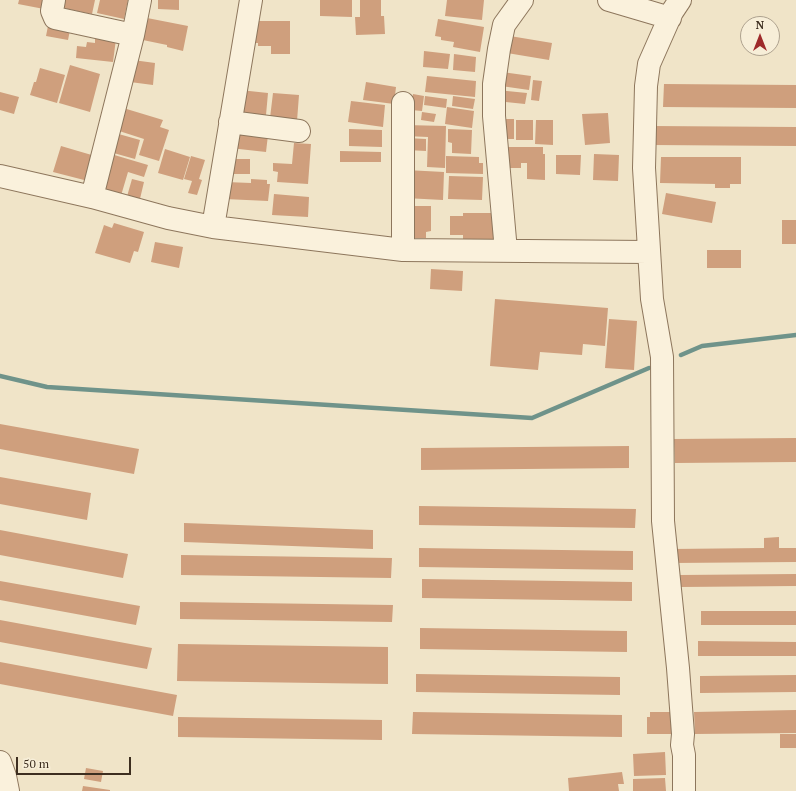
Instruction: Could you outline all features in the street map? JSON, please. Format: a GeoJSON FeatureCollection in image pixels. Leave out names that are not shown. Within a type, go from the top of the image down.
{"type":"FeatureCollection","features":[{"type":"Feature","properties":{"kind":"street"},"geometry":{"type":"LineString","coordinates":[[54,0],[52,11],[54,18],[133,35]]}},
{"type":"Feature","properties":{"kind":"street"},"geometry":{"type":"LineString","coordinates":[[92,197],[133,35],[140,0]]}},
{"type":"Feature","properties":{"kind":"street"},"geometry":{"type":"LineString","coordinates":[[213,227],[251,0]]}},
{"type":"Feature","properties":{"kind":"street"},"geometry":{"type":"LineString","coordinates":[[506,251],[494,116],[494,84],[504,25],[522,0]]}},
{"type":"Feature","properties":{"kind":"street"},"geometry":{"type":"LineString","coordinates":[[609,0],[675,9],[649,64],[646,86],[644,168],[652,299],[662,357],[663,520],[679,675],[683,734],[682,746],[684,755],[684,791]]}},
{"type":"Feature","properties":{"kind":"street"},"geometry":{"type":"LineString","coordinates":[[403,103],[403,250]]}},
{"type":"Feature","properties":{"kind":"street"},"geometry":{"type":"LineString","coordinates":[[230,122],[299,131]]}},
{"type":"Feature","properties":{"kind":"street"},"geometry":{"type":"LineString","coordinates":[[0,176],[92,197],[168,218],[213,227],[403,250],[648,252]]}},
{"type":"Feature","properties":{"kind":"street"},"geometry":{"type":"LineString","coordinates":[[0,762],[8,791]]}},
{"type":"Feature","properties":{"kind":"building"},"geometry":{"type":"Polygon","coordinates":[[[19,0],[45,0],[44,9],[18,4],[19,0]]]}},
{"type":"Feature","properties":{"kind":"building"},"geometry":{"type":"Polygon","coordinates":[[[59,0],[95,0],[92,14],[58,7],[59,0]]]}},
{"type":"Feature","properties":{"kind":"building"},"geometry":{"type":"Polygon","coordinates":[[[100,0],[128,0],[124,19],[97,13],[100,0]]]}},
{"type":"Feature","properties":{"kind":"building"},"geometry":{"type":"Polygon","coordinates":[[[158,0],[179,0],[179,10],[158,9],[158,0]]]}},
{"type":"Feature","properties":{"kind":"building"},"geometry":{"type":"Polygon","coordinates":[[[320,0],[352,0],[352,17],[320,16],[320,0]]]}},
{"type":"Feature","properties":{"kind":"building"},"geometry":{"type":"Polygon","coordinates":[[[360,0],[381,0],[381,16],[384,16],[385,34],[356,35],[355,17],[360,17],[360,0]]]}},
{"type":"Feature","properties":{"kind":"building"},"geometry":{"type":"Polygon","coordinates":[[[447,0],[484,0],[482,20],[445,16],[447,0]]]}},
{"type":"Feature","properties":{"kind":"building"},"geometry":{"type":"Polygon","coordinates":[[[142,17],[188,26],[183,51],[167,47],[167,45],[138,39],[142,17]]]}},
{"type":"Feature","properties":{"kind":"building"},"geometry":{"type":"Polygon","coordinates":[[[438,19],[484,27],[480,52],[453,47],[454,42],[441,40],[441,37],[435,36],[438,19]]]}},
{"type":"Feature","properties":{"kind":"building"},"geometry":{"type":"Polygon","coordinates":[[[49,21],[71,25],[68,40],[46,36],[49,21]]]}},
{"type":"Feature","properties":{"kind":"building"},"geometry":{"type":"Polygon","coordinates":[[[251,21],[290,21],[290,54],[271,54],[271,46],[258,46],[258,43],[251,43],[251,21]]]}},
{"type":"Feature","properties":{"kind":"building"},"geometry":{"type":"Polygon","coordinates":[[[510,36],[552,43],[549,60],[507,53],[510,36]]]}},
{"type":"Feature","properties":{"kind":"building"},"geometry":{"type":"Polygon","coordinates":[[[95,37],[116,39],[113,62],[76,58],[77,46],[86,47],[87,42],[95,43],[95,37]]]}},
{"type":"Feature","properties":{"kind":"building"},"geometry":{"type":"Polygon","coordinates":[[[424,51],[450,54],[448,69],[423,67],[424,51]]]}},
{"type":"Feature","properties":{"kind":"building"},"geometry":{"type":"Polygon","coordinates":[[[454,54],[476,57],[475,72],[453,70],[454,54]]]}},
{"type":"Feature","properties":{"kind":"building"},"geometry":{"type":"Polygon","coordinates":[[[133,60],[155,63],[153,85],[130,82],[133,60]]]}},
{"type":"Feature","properties":{"kind":"building"},"geometry":{"type":"Polygon","coordinates":[[[70,65],[100,74],[90,112],[59,103],[70,65]]]}},
{"type":"Feature","properties":{"kind":"building"},"geometry":{"type":"Polygon","coordinates":[[[40,68],[65,75],[57,103],[30,95],[40,68]]]}},
{"type":"Feature","properties":{"kind":"building"},"geometry":{"type":"Polygon","coordinates":[[[502,72],[531,76],[529,90],[501,86],[502,72]]]}},
{"type":"Feature","properties":{"kind":"building"},"geometry":{"type":"Polygon","coordinates":[[[427,76],[476,81],[475,97],[425,92],[427,76]]]}},
{"type":"Feature","properties":{"kind":"building"},"geometry":{"type":"Polygon","coordinates":[[[533,80],[542,81],[539,101],[531,100],[533,80]]]}},
{"type":"Feature","properties":{"kind":"building"},"geometry":{"type":"Polygon","coordinates":[[[366,82],[396,87],[394,104],[363,100],[366,82]]]}},
{"type":"Feature","properties":{"kind":"building"},"geometry":{"type":"Polygon","coordinates":[[[664,84],[796,85],[796,108],[663,107],[664,84]]]}},
{"type":"Feature","properties":{"kind":"building"},"geometry":{"type":"Polygon","coordinates":[[[240,90],[268,93],[266,115],[238,113],[240,90]]]}},
{"type":"Feature","properties":{"kind":"building"},"geometry":{"type":"Polygon","coordinates":[[[497,90],[527,93],[525,104],[496,101],[497,90]]]}},
{"type":"Feature","properties":{"kind":"building"},"geometry":{"type":"Polygon","coordinates":[[[0,92],[19,97],[14,114],[0,110],[0,92]]]}},
{"type":"Feature","properties":{"kind":"building"},"geometry":{"type":"Polygon","coordinates":[[[273,93],[299,95],[297,121],[270,118],[273,93]]]}},
{"type":"Feature","properties":{"kind":"building"},"geometry":{"type":"Polygon","coordinates":[[[413,94],[424,96],[422,111],[411,110],[413,94]]]}},
{"type":"Feature","properties":{"kind":"building"},"geometry":{"type":"Polygon","coordinates":[[[425,96],[447,99],[446,108],[424,105],[425,96]]]}},
{"type":"Feature","properties":{"kind":"building"},"geometry":{"type":"Polygon","coordinates":[[[453,96],[475,99],[473,109],[452,106],[453,96]]]}},
{"type":"Feature","properties":{"kind":"building"},"geometry":{"type":"Polygon","coordinates":[[[351,101],[385,105],[383,127],[348,122],[351,101]]]}},
{"type":"Feature","properties":{"kind":"building"},"geometry":{"type":"Polygon","coordinates":[[[120,107],[163,120],[160,127],[169,130],[159,161],[139,155],[144,139],[113,129],[120,107]]]}},
{"type":"Feature","properties":{"kind":"building"},"geometry":{"type":"Polygon","coordinates":[[[447,107],[474,111],[472,128],[445,124],[447,107]]]}},
{"type":"Feature","properties":{"kind":"building"},"geometry":{"type":"Polygon","coordinates":[[[422,112],[436,114],[434,122],[421,120],[422,112]]]}},
{"type":"Feature","properties":{"kind":"building"},"geometry":{"type":"Polygon","coordinates":[[[608,113],[610,143],[585,145],[582,114],[608,113]]]}},
{"type":"Feature","properties":{"kind":"building"},"geometry":{"type":"Polygon","coordinates":[[[500,119],[514,119],[514,139],[500,139],[500,119]]]}},
{"type":"Feature","properties":{"kind":"building"},"geometry":{"type":"Polygon","coordinates":[[[516,120],[533,120],[533,140],[516,140],[516,120]]]}},
{"type":"Feature","properties":{"kind":"building"},"geometry":{"type":"Polygon","coordinates":[[[536,120],[553,120],[553,145],[535,144],[536,120]]]}},
{"type":"Feature","properties":{"kind":"building"},"geometry":{"type":"Polygon","coordinates":[[[405,125],[446,126],[445,168],[427,167],[428,137],[405,136],[405,125]]]}},
{"type":"Feature","properties":{"kind":"building"},"geometry":{"type":"Polygon","coordinates":[[[652,126],[796,127],[796,146],[652,145],[652,126]]]}},
{"type":"Feature","properties":{"kind":"building"},"geometry":{"type":"Polygon","coordinates":[[[349,129],[382,130],[382,147],[349,146],[349,129]]]}},
{"type":"Feature","properties":{"kind":"building"},"geometry":{"type":"Polygon","coordinates":[[[448,129],[472,130],[471,154],[452,153],[452,143],[448,142],[448,129]]]}},
{"type":"Feature","properties":{"kind":"building"},"geometry":{"type":"Polygon","coordinates":[[[232,130],[268,135],[266,152],[230,148],[232,130]]]}},
{"type":"Feature","properties":{"kind":"building"},"geometry":{"type":"Polygon","coordinates":[[[115,133],[140,140],[135,159],[110,152],[115,133]]]}},
{"type":"Feature","properties":{"kind":"building"},"geometry":{"type":"Polygon","coordinates":[[[407,138],[426,139],[426,151],[407,150],[407,138]]]}},
{"type":"Feature","properties":{"kind":"building"},"geometry":{"type":"Polygon","coordinates":[[[294,143],[311,144],[308,184],[277,182],[278,172],[273,171],[273,163],[292,164],[294,143]]]}},
{"type":"Feature","properties":{"kind":"building"},"geometry":{"type":"Polygon","coordinates":[[[61,146],[95,156],[88,181],[53,172],[61,146]]]}},
{"type":"Feature","properties":{"kind":"building"},"geometry":{"type":"Polygon","coordinates":[[[501,147],[543,147],[543,154],[545,154],[545,180],[527,179],[527,163],[521,163],[521,168],[503,168],[501,147]]]}},
{"type":"Feature","properties":{"kind":"building"},"geometry":{"type":"Polygon","coordinates":[[[165,149],[190,157],[183,180],[158,173],[165,149]]]}},
{"type":"Feature","properties":{"kind":"building"},"geometry":{"type":"Polygon","coordinates":[[[340,151],[381,152],[381,162],[340,162],[340,151]]]}},
{"type":"Feature","properties":{"kind":"building"},"geometry":{"type":"Polygon","coordinates":[[[111,154],[148,165],[144,177],[128,172],[120,199],[99,193],[111,154]]]}},
{"type":"Feature","properties":{"kind":"building"},"geometry":{"type":"Polygon","coordinates":[[[594,154],[619,155],[618,181],[593,180],[594,154]]]}},
{"type":"Feature","properties":{"kind":"building"},"geometry":{"type":"Polygon","coordinates":[[[556,155],[581,155],[580,175],[556,174],[556,155]]]}},
{"type":"Feature","properties":{"kind":"building"},"geometry":{"type":"Polygon","coordinates":[[[191,156],[205,160],[199,179],[202,180],[197,195],[188,193],[192,181],[184,179],[191,156]]]}},
{"type":"Feature","properties":{"kind":"building"},"geometry":{"type":"Polygon","coordinates":[[[446,156],[479,157],[479,163],[483,163],[483,174],[446,173],[446,156]]]}},
{"type":"Feature","properties":{"kind":"building"},"geometry":{"type":"Polygon","coordinates":[[[661,157],[741,157],[741,184],[730,184],[730,188],[715,188],[715,184],[660,183],[661,157]]]}},
{"type":"Feature","properties":{"kind":"building"},"geometry":{"type":"Polygon","coordinates":[[[227,159],[250,159],[250,174],[227,174],[227,159]]]}},
{"type":"Feature","properties":{"kind":"building"},"geometry":{"type":"Polygon","coordinates":[[[406,170],[444,172],[443,200],[405,198],[406,170]]]}},
{"type":"Feature","properties":{"kind":"building"},"geometry":{"type":"Polygon","coordinates":[[[449,176],[483,177],[482,200],[448,199],[449,176]]]}},
{"type":"Feature","properties":{"kind":"building"},"geometry":{"type":"Polygon","coordinates":[[[132,179],[144,182],[139,203],[126,200],[132,179]]]}},
{"type":"Feature","properties":{"kind":"building"},"geometry":{"type":"Polygon","coordinates":[[[251,179],[267,180],[267,184],[270,184],[268,201],[225,199],[226,182],[251,183],[251,179]]]}},
{"type":"Feature","properties":{"kind":"building"},"geometry":{"type":"Polygon","coordinates":[[[666,193],[716,202],[712,223],[662,214],[666,193]]]}},
{"type":"Feature","properties":{"kind":"building"},"geometry":{"type":"Polygon","coordinates":[[[274,194],[309,197],[308,217],[272,215],[274,194]]]}},
{"type":"Feature","properties":{"kind":"building"},"geometry":{"type":"Polygon","coordinates":[[[411,206],[431,206],[431,231],[426,232],[426,238],[412,238],[411,206]]]}},
{"type":"Feature","properties":{"kind":"building"},"geometry":{"type":"Polygon","coordinates":[[[463,213],[493,213],[493,248],[463,248],[463,235],[450,235],[450,216],[463,216],[463,213]]]}},
{"type":"Feature","properties":{"kind":"building"},"geometry":{"type":"Polygon","coordinates":[[[782,220],[796,220],[796,244],[782,244],[782,220]]]}},
{"type":"Feature","properties":{"kind":"building"},"geometry":{"type":"Polygon","coordinates":[[[114,223],[144,232],[138,252],[134,251],[130,263],[95,253],[104,225],[112,228],[114,223]]]}},
{"type":"Feature","properties":{"kind":"building"},"geometry":{"type":"Polygon","coordinates":[[[155,242],[183,247],[179,268],[151,262],[155,242]]]}},
{"type":"Feature","properties":{"kind":"building"},"geometry":{"type":"Polygon","coordinates":[[[707,250],[741,250],[741,268],[707,268],[707,250]]]}},
{"type":"Feature","properties":{"kind":"building"},"geometry":{"type":"Polygon","coordinates":[[[431,269],[463,271],[462,291],[430,289],[431,269]]]}},
{"type":"Feature","properties":{"kind":"building"},"geometry":{"type":"Polygon","coordinates":[[[495,299],[608,308],[605,346],[583,344],[582,355],[540,352],[538,370],[490,366],[495,299]]]}},
{"type":"Feature","properties":{"kind":"building"},"geometry":{"type":"Polygon","coordinates":[[[609,319],[637,321],[634,370],[605,368],[609,319]]]}},
{"type":"Feature","properties":{"kind":"building"},"geometry":{"type":"Polygon","coordinates":[[[0,424],[139,449],[134,474],[0,449],[0,424]]]}},
{"type":"Feature","properties":{"kind":"building"},"geometry":{"type":"Polygon","coordinates":[[[796,438],[796,462],[675,463],[674,439],[796,438]]]}},
{"type":"Feature","properties":{"kind":"building"},"geometry":{"type":"Polygon","coordinates":[[[629,446],[629,468],[421,470],[421,448],[629,446]]]}},
{"type":"Feature","properties":{"kind":"building"},"geometry":{"type":"Polygon","coordinates":[[[0,477],[91,493],[87,520],[0,504],[0,477]]]}},
{"type":"Feature","properties":{"kind":"building"},"geometry":{"type":"Polygon","coordinates":[[[419,506],[636,509],[635,528],[419,525],[419,506]]]}},
{"type":"Feature","properties":{"kind":"building"},"geometry":{"type":"Polygon","coordinates":[[[184,523],[373,530],[373,549],[184,542],[184,523]]]}},
{"type":"Feature","properties":{"kind":"building"},"geometry":{"type":"Polygon","coordinates":[[[0,530],[128,554],[123,578],[0,555],[0,530]]]}},
{"type":"Feature","properties":{"kind":"building"},"geometry":{"type":"Polygon","coordinates":[[[779,537],[779,548],[796,548],[796,562],[672,563],[672,549],[764,548],[764,538],[779,537]]]}},
{"type":"Feature","properties":{"kind":"building"},"geometry":{"type":"Polygon","coordinates":[[[419,548],[633,551],[633,570],[419,567],[419,548]]]}},
{"type":"Feature","properties":{"kind":"building"},"geometry":{"type":"Polygon","coordinates":[[[181,555],[392,558],[391,578],[181,575],[181,555]]]}},
{"type":"Feature","properties":{"kind":"building"},"geometry":{"type":"Polygon","coordinates":[[[796,574],[796,586],[681,587],[680,575],[796,574]]]}},
{"type":"Feature","properties":{"kind":"building"},"geometry":{"type":"Polygon","coordinates":[[[422,579],[632,582],[632,601],[422,598],[422,579]]]}},
{"type":"Feature","properties":{"kind":"building"},"geometry":{"type":"Polygon","coordinates":[[[0,581],[140,606],[136,625],[0,600],[0,581]]]}},
{"type":"Feature","properties":{"kind":"building"},"geometry":{"type":"Polygon","coordinates":[[[180,602],[393,605],[392,622],[180,619],[180,602]]]}},
{"type":"Feature","properties":{"kind":"building"},"geometry":{"type":"Polygon","coordinates":[[[701,611],[796,611],[796,625],[701,625],[701,611]]]}},
{"type":"Feature","properties":{"kind":"building"},"geometry":{"type":"Polygon","coordinates":[[[0,620],[152,648],[147,669],[0,642],[0,620]]]}},
{"type":"Feature","properties":{"kind":"building"},"geometry":{"type":"Polygon","coordinates":[[[420,628],[627,631],[627,652],[420,649],[420,628]]]}},
{"type":"Feature","properties":{"kind":"building"},"geometry":{"type":"Polygon","coordinates":[[[698,641],[796,642],[796,656],[698,656],[698,641]]]}},
{"type":"Feature","properties":{"kind":"building"},"geometry":{"type":"Polygon","coordinates":[[[178,644],[388,647],[388,684],[177,681],[178,644]]]}},
{"type":"Feature","properties":{"kind":"building"},"geometry":{"type":"Polygon","coordinates":[[[0,662],[177,695],[173,716],[0,684],[0,662]]]}},
{"type":"Feature","properties":{"kind":"building"},"geometry":{"type":"Polygon","coordinates":[[[416,674],[620,677],[620,695],[416,692],[416,674]]]}},
{"type":"Feature","properties":{"kind":"building"},"geometry":{"type":"Polygon","coordinates":[[[796,675],[796,692],[700,693],[700,676],[796,675]]]}},
{"type":"Feature","properties":{"kind":"building"},"geometry":{"type":"Polygon","coordinates":[[[796,710],[796,733],[695,734],[694,712],[796,710]]]}},
{"type":"Feature","properties":{"kind":"building"},"geometry":{"type":"Polygon","coordinates":[[[413,712],[622,715],[622,737],[412,734],[413,712]]]}},
{"type":"Feature","properties":{"kind":"building"},"geometry":{"type":"Polygon","coordinates":[[[650,712],[672,712],[672,734],[647,734],[647,717],[650,717],[650,712]]]}},
{"type":"Feature","properties":{"kind":"building"},"geometry":{"type":"Polygon","coordinates":[[[178,717],[382,720],[382,740],[178,737],[178,717]]]}},
{"type":"Feature","properties":{"kind":"building"},"geometry":{"type":"Polygon","coordinates":[[[780,734],[796,734],[796,748],[780,748],[780,734]]]}},
{"type":"Feature","properties":{"kind":"building"},"geometry":{"type":"Polygon","coordinates":[[[665,752],[666,775],[634,776],[633,754],[665,752]]]}},
{"type":"Feature","properties":{"kind":"building"},"geometry":{"type":"Polygon","coordinates":[[[86,768],[103,771],[101,782],[84,779],[86,768]]]}},
{"type":"Feature","properties":{"kind":"building"},"geometry":{"type":"Polygon","coordinates":[[[622,772],[624,784],[618,784],[619,791],[569,791],[568,778],[622,772]]]}},
{"type":"Feature","properties":{"kind":"building"},"geometry":{"type":"Polygon","coordinates":[[[665,778],[666,791],[633,791],[633,779],[665,778]]]}},
{"type":"Feature","properties":{"kind":"building"},"geometry":{"type":"Polygon","coordinates":[[[83,786],[110,790],[110,791],[82,791],[83,786]]]}},
{"type":"Feature","properties":{"kind":"waterway"},"geometry":{"type":"LineString","coordinates":[[681,355],[702,346],[796,335]]}},
{"type":"Feature","properties":{"kind":"waterway"},"geometry":{"type":"LineString","coordinates":[[0,376],[47,387],[532,418],[649,368]]}}]}
